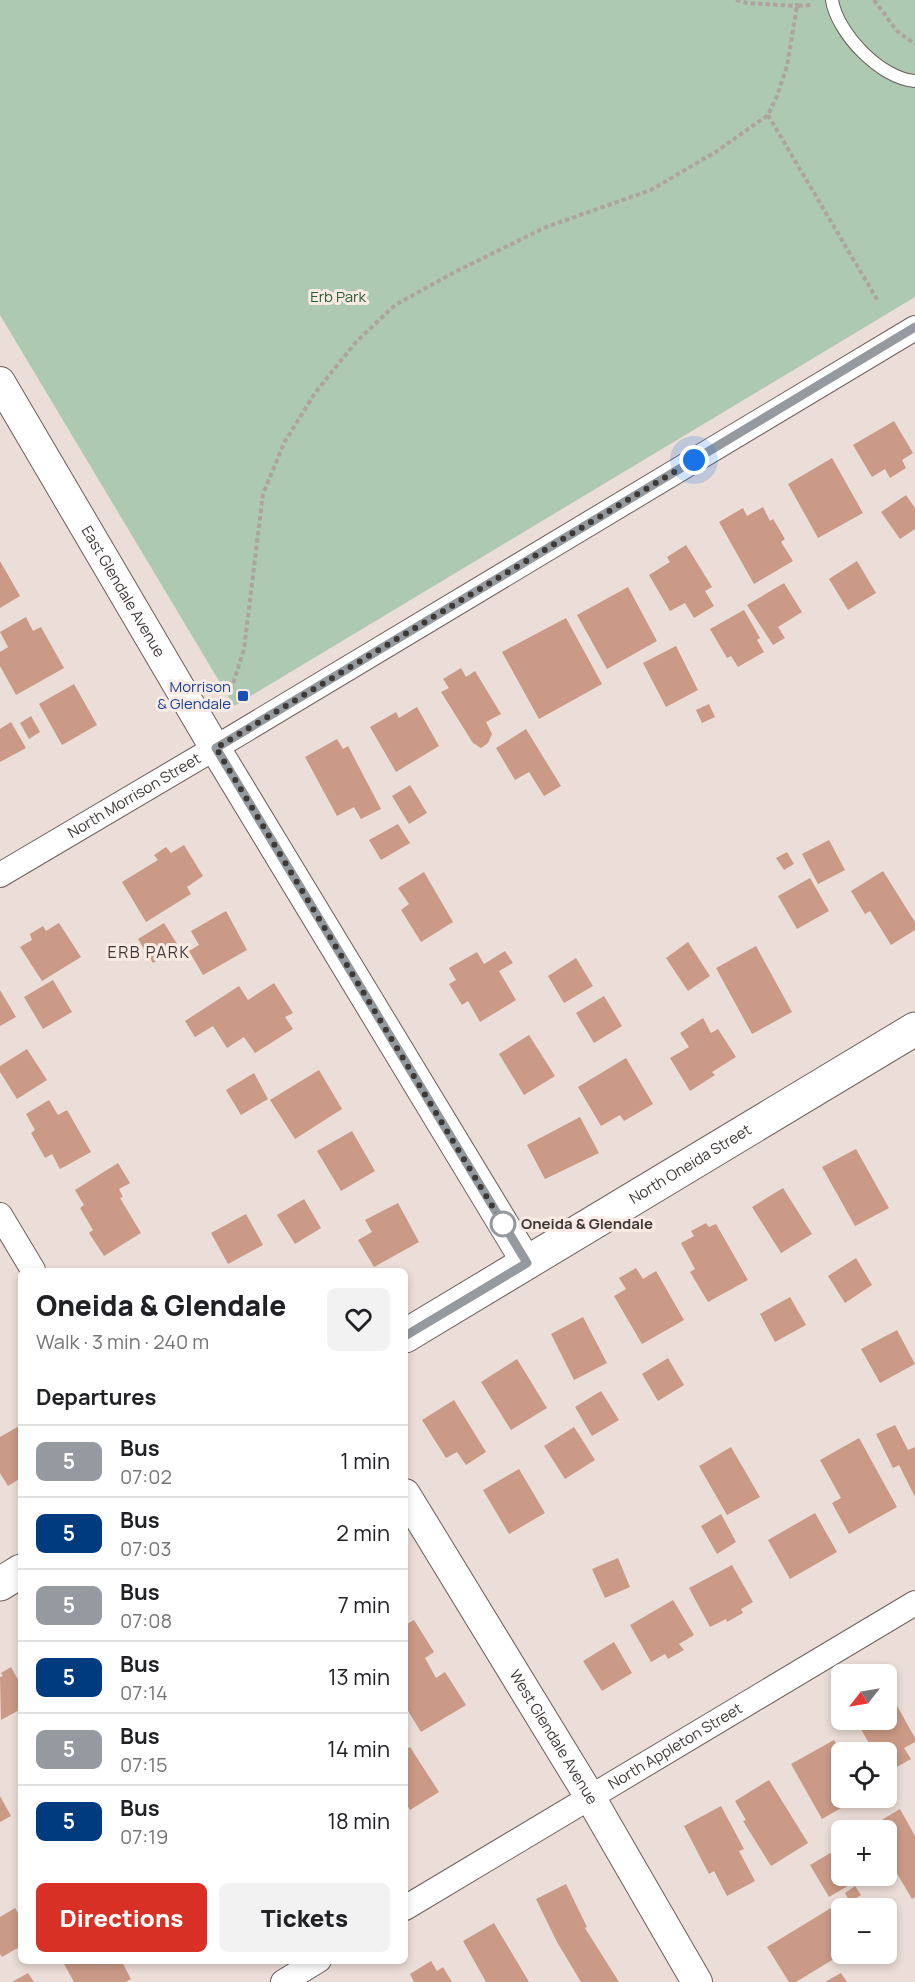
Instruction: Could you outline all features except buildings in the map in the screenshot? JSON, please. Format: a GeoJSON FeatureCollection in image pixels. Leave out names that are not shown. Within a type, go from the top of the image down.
{"type":"FeatureCollection","features":[{"type":"Feature","properties":{"kind":"main road","name":"North Oneida Street"},"geometry":{"type":"LineString","coordinates":[[408,1334],[915,1029]]}},
{"type":"Feature","properties":{"kind":"main road"},"geometry":{"type":"LineString","coordinates":[[0,1584],[18,1573]]}},
{"type":"Feature","properties":{"kind":"street","name":"North Morrison Street"},"geometry":{"type":"LineString","coordinates":[[0,874],[216,748],[915,328]]}},
{"type":"Feature","properties":{"kind":"street","name":"East Glendale Avenue"},"geometry":{"type":"LineString","coordinates":[[0,382],[216,748],[527,1263]]}},
{"type":"Feature","properties":{"kind":"street"},"geometry":{"type":"LineString","coordinates":[[0,1215],[32,1268]]}},
{"type":"Feature","properties":{"kind":"street","name":"West Glendale Avenue"},"geometry":{"type":"LineString","coordinates":[[408,1499],[590,1797],[697,1982]]}},
{"type":"Feature","properties":{"kind":"street","name":"North Appleton Street"},"geometry":{"type":"LineString","coordinates":[[408,1906],[915,1603]]}},
{"type":"Feature","properties":{"kind":"street"},"geometry":{"type":"LineString","coordinates":[[283,1982],[312,1964]]}},
{"type":"Feature","properties":{"kind":"lane"},"geometry":{"type":"LineString","coordinates":[[832,1],[848,34],[867,56],[890,72],[909,81],[915,81]]}},
{"type":"Feature","properties":{"kind":"path"},"geometry":{"type":"LineString","coordinates":[[736,0],[797,6],[832,1]]}},
{"type":"Feature","properties":{"kind":"path"},"geometry":{"type":"LineString","coordinates":[[231,690],[244,649],[262,494],[284,443],[315,393],[356,342],[395,305],[453,273],[546,227],[651,190],[717,151],[768,115],[787,66],[797,0]]}},
{"type":"Feature","properties":{"kind":"path"},"geometry":{"type":"LineString","coordinates":[[874,0],[897,31],[915,44]]}},
{"type":"Feature","properties":{"kind":"path"},"geometry":{"type":"LineString","coordinates":[[768,115],[878,301]]}},
{"type":"Feature","properties":{"kind":"green space","name":"Erb Park"},"geometry":{"type":"Polygon","coordinates":[[[0,0],[915,0],[915,297],[234,706],[0,315],[0,0]]]}},
{"type":"Feature","properties":{"kind":"bus line","name":"5"},"geometry":{"type":"LineString","coordinates":[[408,1334],[527,1263],[216,748],[915,327]]}},
{"type":"Feature","properties":{"kind":"place","name":"Morrison & Glendale"},"geometry":{"type":"Point","coordinates":[243,696]}},
{"type":"Feature","properties":{"kind":"place","name":"Oneida & Glendale"},"geometry":{"type":"Point","coordinates":[503,1224]}},
{"type":"Feature","properties":{"kind":"district","name":"ERB PARK"},"geometry":{"type":"Point","coordinates":[149,952]}},
{"type":"Feature","properties":{"kind":"route"},"geometry":{"type":"LineString","coordinates":[[503,1224],[216,748],[694,460]]}}]}
